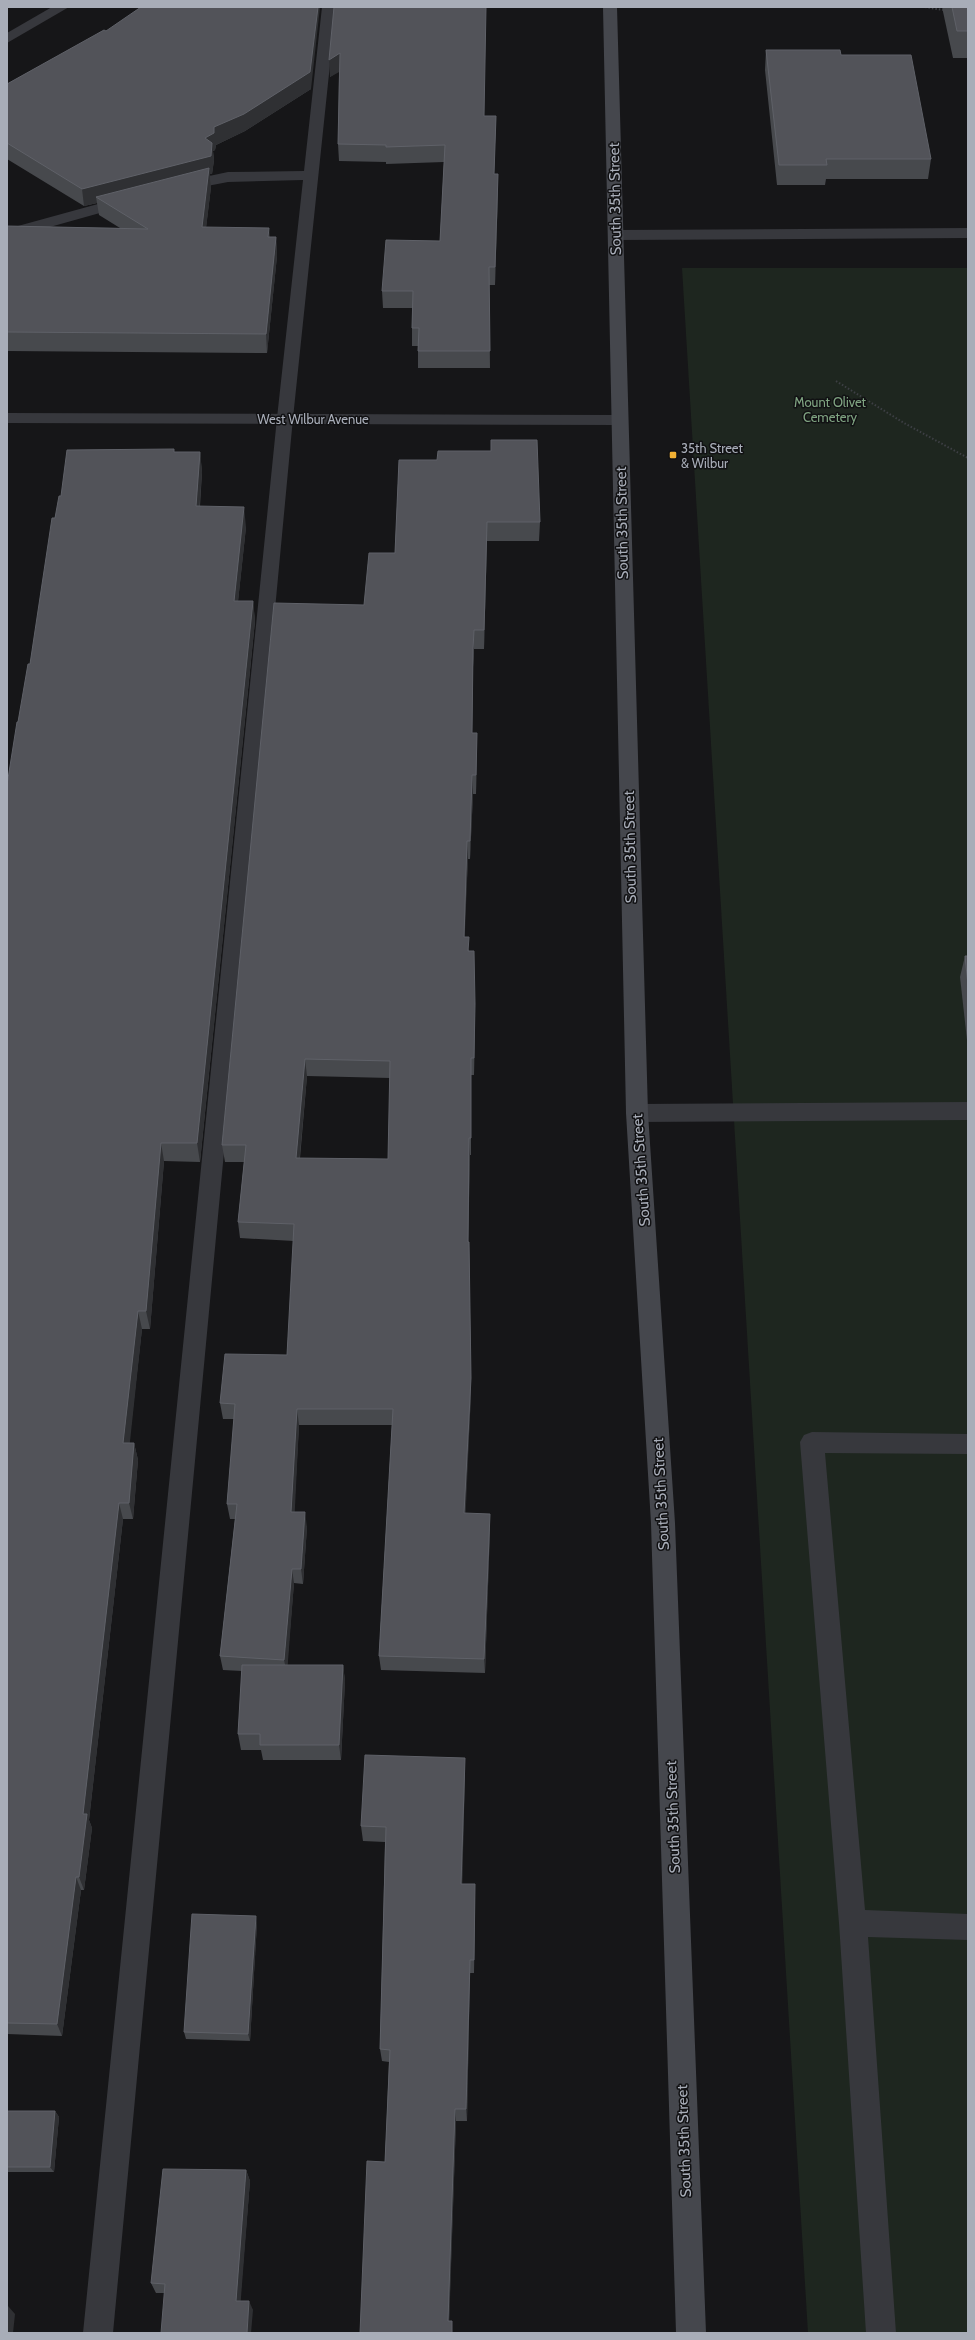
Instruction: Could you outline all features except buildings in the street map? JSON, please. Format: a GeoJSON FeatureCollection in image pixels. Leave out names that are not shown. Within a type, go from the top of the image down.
{"type":"FeatureCollection","features":[{"type":"Feature","properties":{"kind":"main road","name":"South 35th Street"},"geometry":{"type":"LineString","coordinates":[[610,7],[637,1113],[664,1523],[691,2333]]}},
{"type":"Feature","properties":{"kind":"street"},"geometry":{"type":"LineString","coordinates":[[7,39],[62,7]]}},
{"type":"Feature","properties":{"kind":"street"},"geometry":{"type":"LineString","coordinates":[[98,2333],[285,418],[329,7]]}},
{"type":"Feature","properties":{"kind":"street"},"geometry":{"type":"LineString","coordinates":[[164,191],[228,177],[311,175]]}},
{"type":"Feature","properties":{"kind":"street"},"geometry":{"type":"LineString","coordinates":[[7,234],[142,197]]}},
{"type":"Feature","properties":{"kind":"street"},"geometry":{"type":"LineString","coordinates":[[616,234],[968,233]]}},
{"type":"Feature","properties":{"kind":"street","name":"West Wilbur Avenue"},"geometry":{"type":"LineString","coordinates":[[7,418],[620,420]]}},
{"type":"Feature","properties":{"kind":"street"},"geometry":{"type":"LineString","coordinates":[[637,1113],[968,1111]]}},
{"type":"Feature","properties":{"kind":"street"},"geometry":{"type":"LineString","coordinates":[[881,2333],[853,1923],[812,1442],[968,1444]]}},
{"type":"Feature","properties":{"kind":"street"},"geometry":{"type":"LineString","coordinates":[[853,1923],[968,1927]]}},
{"type":"Feature","properties":{"kind":"path"},"geometry":{"type":"LineString","coordinates":[[925,7],[943,10]]}},
{"type":"Feature","properties":{"kind":"path"},"geometry":{"type":"LineString","coordinates":[[836,381],[904,423],[968,458]]}},
{"type":"Feature","properties":{"kind":"green space","name":"Mount Olivet Cemetery"},"geometry":{"type":"Polygon","coordinates":[[[682,268],[968,268],[968,2333],[808,2333],[682,268]]]}},
{"type":"Feature","properties":{"kind":"place","name":"35th Street & Wilbur"},"geometry":{"type":"Point","coordinates":[673,455]}}]}
